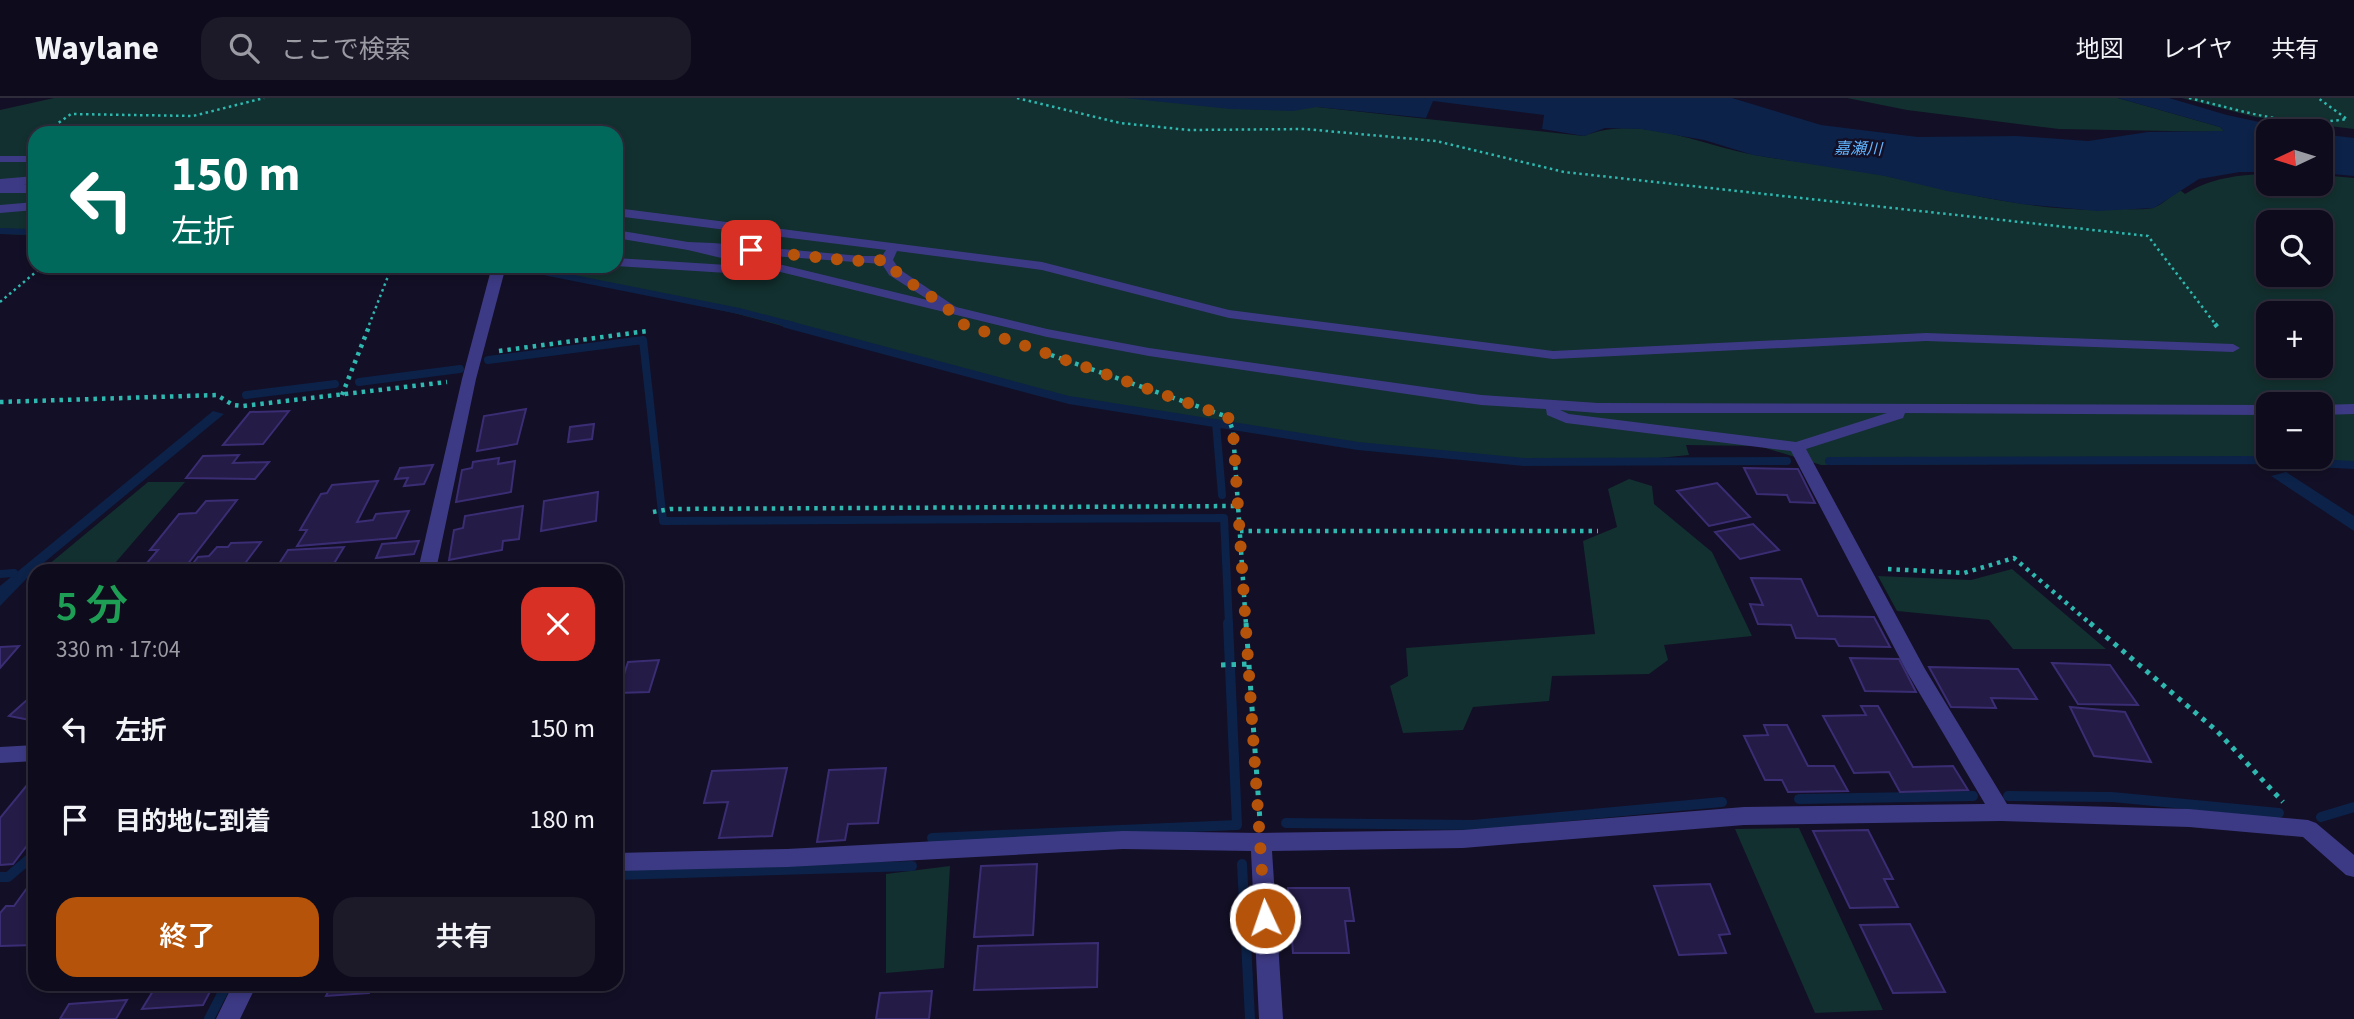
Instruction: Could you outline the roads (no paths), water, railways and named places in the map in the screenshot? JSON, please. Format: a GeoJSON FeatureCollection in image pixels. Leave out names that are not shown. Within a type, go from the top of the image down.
{"type":"FeatureCollection","features":[{"type":"Feature","properties":{"kind":"street"},"geometry":{"type":"LineString","coordinates":[[0,159],[28,159]]}},
{"type":"Feature","properties":{"kind":"street"},"geometry":{"type":"LineString","coordinates":[[0,184],[28,181]]}},
{"type":"Feature","properties":{"kind":"street"},"geometry":{"type":"LineString","coordinates":[[0,189],[28,189]]}},
{"type":"Feature","properties":{"kind":"street"},"geometry":{"type":"LineString","coordinates":[[0,209],[28,207]]}},
{"type":"Feature","properties":{"kind":"street"},"geometry":{"type":"LineString","coordinates":[[623,213],[890,254],[1083,274],[1177,304],[1228,314],[1553,355],[1926,337],[2233,348]]}},
{"type":"Feature","properties":{"kind":"street"},"geometry":{"type":"LineString","coordinates":[[623,235],[688,246],[951,310],[1149,352],[1538,405],[1914,410],[2256,410]]}},
{"type":"Feature","properties":{"kind":"street"},"geometry":{"type":"LineString","coordinates":[[688,246],[725,247],[852,261],[890,254]]}},
{"type":"Feature","properties":{"kind":"street"},"geometry":{"type":"LineString","coordinates":[[890,254],[894,272],[951,310]]}},
{"type":"Feature","properties":{"kind":"street"},"geometry":{"type":"LineString","coordinates":[[623,262],[797,272]]}},
{"type":"Feature","properties":{"kind":"street"},"geometry":{"type":"LineString","coordinates":[[428,564],[469,379],[497,273]]}},
{"type":"Feature","properties":{"kind":"street"},"geometry":{"type":"LineString","coordinates":[[1538,405],[1566,418],[1797,447],[1914,410]]}},
{"type":"Feature","properties":{"kind":"street"},"geometry":{"type":"LineString","coordinates":[[2333,410],[2354,409]]}},
{"type":"Feature","properties":{"kind":"street"},"geometry":{"type":"LineString","coordinates":[[1797,447],[1865,568],[1917,672],[2001,812]]}},
{"type":"Feature","properties":{"kind":"street"},"geometry":{"type":"LineString","coordinates":[[0,755],[28,753]]}},
{"type":"Feature","properties":{"kind":"street"},"geometry":{"type":"LineString","coordinates":[[623,862],[787,858],[1123,839],[1261,842],[1463,838],[1744,816],[2001,812],[2189,818],[2308,829],[2354,868]]}},
{"type":"Feature","properties":{"kind":"street"},"geometry":{"type":"LineString","coordinates":[[1261,842],[1271,1019]]}},
{"type":"Feature","properties":{"kind":"street"},"geometry":{"type":"LineString","coordinates":[[228,1019],[242,991]]}},
{"type":"Feature","properties":{"kind":"water","name":"嘉瀬川"},"geometry":{"type":"Polygon","coordinates":[[[1125,98],[1732,98],[1821,125],[1918,137],[2016,136],[2088,141],[2148,132],[2224,131],[2220,127],[2118,98],[2169,98],[2256,121],[2256,172],[2199,179],[2154,208],[2097,211],[2021,204],[1947,191],[1885,176],[1753,155],[1704,140],[1641,129],[1605,128],[1584,136],[1542,129],[1544,115],[1433,101],[1426,118],[1317,107],[1293,111],[1230,109],[1125,98]]]}},
{"type":"Feature","properties":{"kind":"water"},"geometry":{"type":"Polygon","coordinates":[[[2333,135],[2354,138],[2354,176],[2333,174],[2333,135]]]}},
{"type":"Feature","properties":{"kind":"water"},"geometry":{"type":"Polygon","coordinates":[[[213,411],[224,414],[42,564],[28,564],[28,577],[0,606],[0,586],[213,411]]]}},
{"type":"Feature","properties":{"kind":"water"},"geometry":{"type":"Polygon","coordinates":[[[2286,472],[2354,516],[2354,531],[2271,476],[2286,472]]]}},
{"type":"Feature","properties":{"kind":"waterway"},"geometry":{"type":"LineString","coordinates":[[0,231],[28,232]]}},
{"type":"Feature","properties":{"kind":"waterway"},"geometry":{"type":"LineString","coordinates":[[549,273],[739,311],[793,325]]}},
{"type":"Feature","properties":{"kind":"waterway"},"geometry":{"type":"LineString","coordinates":[[786,324],[1069,400],[1216,423]]}},
{"type":"Feature","properties":{"kind":"waterway"},"geometry":{"type":"LineString","coordinates":[[488,360],[643,340],[663,521],[1224,518],[1229,625]]}},
{"type":"Feature","properties":{"kind":"waterway"},"geometry":{"type":"LineString","coordinates":[[359,382],[460,369]]}},
{"type":"Feature","properties":{"kind":"waterway"},"geometry":{"type":"LineString","coordinates":[[246,395],[335,384]]}},
{"type":"Feature","properties":{"kind":"waterway"},"geometry":{"type":"LineString","coordinates":[[1216,423],[1358,446],[1524,462],[1787,461]]}},
{"type":"Feature","properties":{"kind":"waterway"},"geometry":{"type":"LineString","coordinates":[[1216,423],[1222,495]]}},
{"type":"Feature","properties":{"kind":"waterway"},"geometry":{"type":"LineString","coordinates":[[1829,461],[2258,460],[2354,465]]}},
{"type":"Feature","properties":{"kind":"waterway"},"geometry":{"type":"LineString","coordinates":[[0,574],[14,573]]}},
{"type":"Feature","properties":{"kind":"waterway"},"geometry":{"type":"LineString","coordinates":[[932,838],[1237,825],[1228,623]]}},
{"type":"Feature","properties":{"kind":"waterway"},"geometry":{"type":"LineString","coordinates":[[1799,799],[1973,796]]}},
{"type":"Feature","properties":{"kind":"waterway"},"geometry":{"type":"LineString","coordinates":[[2008,796],[2112,797],[2279,813]]}},
{"type":"Feature","properties":{"kind":"waterway"},"geometry":{"type":"LineString","coordinates":[[1286,823],[1473,825],[1722,802]]}},
{"type":"Feature","properties":{"kind":"waterway"},"geometry":{"type":"LineString","coordinates":[[2321,817],[2354,807]]}},
{"type":"Feature","properties":{"kind":"waterway"},"geometry":{"type":"LineString","coordinates":[[0,877],[8,877],[28,860]]}},
{"type":"Feature","properties":{"kind":"waterway"},"geometry":{"type":"LineString","coordinates":[[1242,864],[1250,1019]]}},
{"type":"Feature","properties":{"kind":"waterway"},"geometry":{"type":"LineString","coordinates":[[623,875],[912,866]]}},
{"type":"Feature","properties":{"kind":"waterway"},"geometry":{"type":"LineString","coordinates":[[209,1019],[223,991]]}}]}
